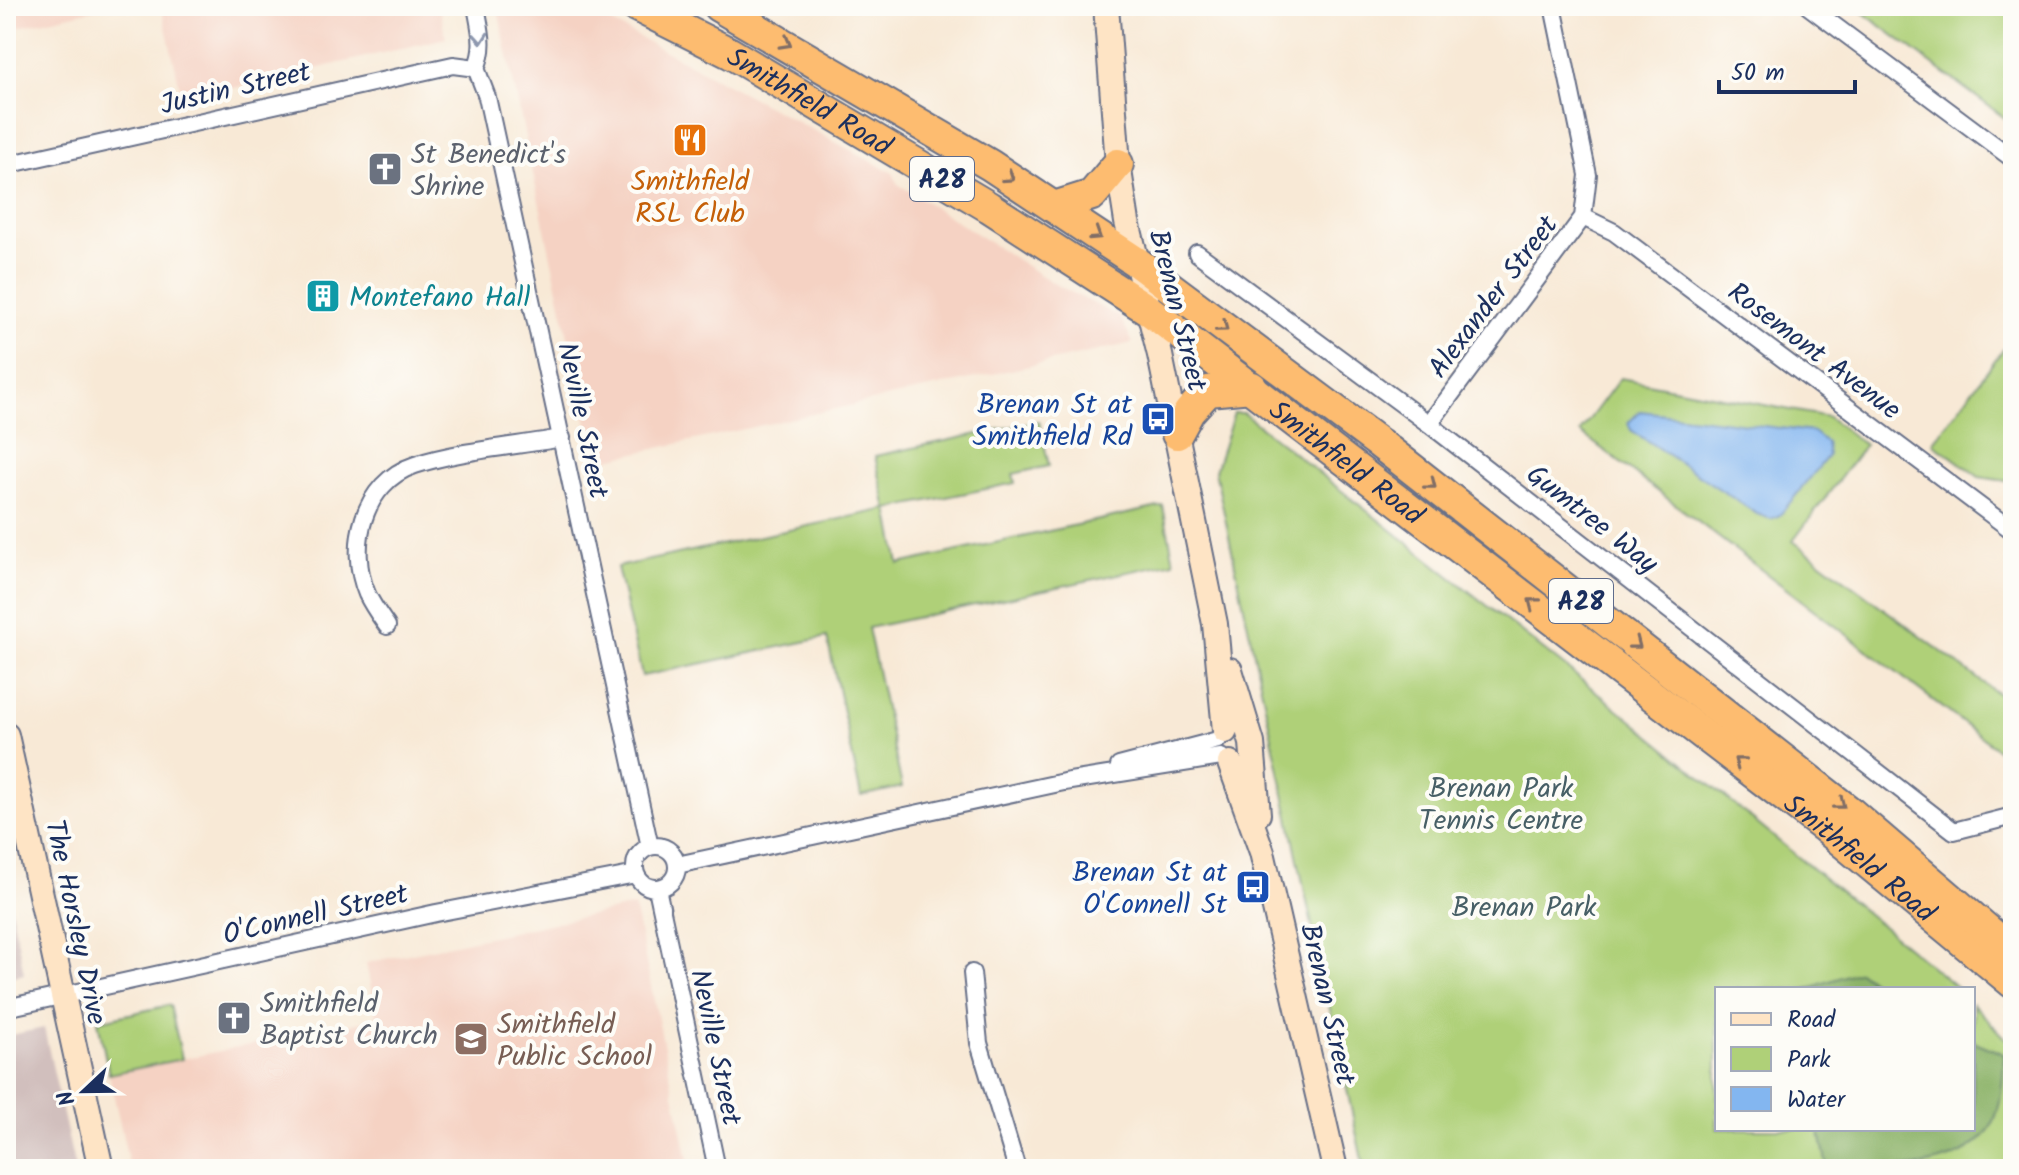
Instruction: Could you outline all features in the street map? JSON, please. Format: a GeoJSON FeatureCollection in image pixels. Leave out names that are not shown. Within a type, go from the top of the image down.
{"type":"FeatureCollection","features":[{"type":"Feature","properties":{"kind":"highway","name":"Smithfield Road"},"geometry":{"type":"LineString","coordinates":[[636,6],[730,53],[989,207],[1150,311],[1823,826],[2013,983]]}},
{"type":"Feature","properties":{"kind":"highway","name":"Smithfield Road"},"geometry":{"type":"LineString","coordinates":[[718,6],[855,84],[1054,207],[1138,263],[1379,443],[1838,802],[2013,952]]}},
{"type":"Feature","properties":{"kind":"highway"},"geometry":{"type":"LineString","coordinates":[[1054,207],[1092,195],[1118,164]]}},
{"type":"Feature","properties":{"kind":"highway"},"geometry":{"type":"LineString","coordinates":[[933,192],[1040,259],[1105,282]]}},
{"type":"Feature","properties":{"kind":"highway"},"geometry":{"type":"LineString","coordinates":[[1177,434],[1189,412],[1208,391],[1252,387]]}},
{"type":"Feature","properties":{"kind":"highway"},"geometry":{"type":"LineString","coordinates":[[1823,826],[2013,1003]]}},
{"type":"Feature","properties":{"kind":"street","name":"Neville Street"},"geometry":{"type":"LineString","coordinates":[[476,6],[483,39],[482,56],[476,68],[491,113],[650,847]]}},
{"type":"Feature","properties":{"kind":"street","name":"Brenan Street"},"geometry":{"type":"LineString","coordinates":[[1106,6],[1118,164],[1127,222],[1177,434],[1215,624],[1251,743],[1262,852],[1335,1169]]}},
{"type":"Feature","properties":{"kind":"street","name":"Alexander Street"},"geometry":{"type":"LineString","coordinates":[[1429,424],[1583,217],[1588,175],[1553,6]]}},
{"type":"Feature","properties":{"kind":"street"},"geometry":{"type":"LineString","coordinates":[[1808,6],[2013,159]]}},
{"type":"Feature","properties":{"kind":"street","name":"Justin Street"},"geometry":{"type":"LineString","coordinates":[[6,165],[453,65],[476,68]]}},
{"type":"Feature","properties":{"kind":"street","name":"Rosemont Avenue"},"geometry":{"type":"LineString","coordinates":[[1583,217],[1614,232],[2013,531]]}},
{"type":"Feature","properties":{"kind":"street","name":"Gumtree Way"},"geometry":{"type":"LineString","coordinates":[[1197,253],[1429,424],[1954,831],[2013,816]]}},
{"type":"Feature","properties":{"kind":"street"},"geometry":{"type":"LineString","coordinates":[[387,626],[367,594],[359,563],[359,530],[372,499],[392,477],[415,465],[562,438]]}},
{"type":"Feature","properties":{"kind":"street","name":"Brenan Street"},"geometry":{"type":"LineString","coordinates":[[1215,624],[1223,748],[1262,852]]}},
{"type":"Feature","properties":{"kind":"street"},"geometry":{"type":"LineString","coordinates":[[677,865],[1223,748],[1242,730],[1251,743]]}},
{"type":"Feature","properties":{"kind":"street","name":"The Horsley Drive"},"geometry":{"type":"LineString","coordinates":[[6,735],[101,1169]]}},
{"type":"Feature","properties":{"kind":"street"},"geometry":{"type":"LineString","coordinates":[[650,847],[666,849],[677,865],[673,880],[657,888],[646,886],[636,874],[636,859],[650,847]]}},
{"type":"Feature","properties":{"kind":"street","name":"O'Connell Street"},"geometry":{"type":"LineString","coordinates":[[6,1008],[436,913],[636,874]]}},
{"type":"Feature","properties":{"kind":"street","name":"Neville Street"},"geometry":{"type":"LineString","coordinates":[[657,888],[717,1169]]}},
{"type":"Feature","properties":{"kind":"street"},"geometry":{"type":"LineString","coordinates":[[972,973],[979,1043],[1017,1169]]}},
{"type":"Feature","properties":{"kind":"shaded area"},"geometry":{"type":"Polygon","coordinates":[[[6,6],[110,6],[6,30],[6,6]]]}},
{"type":"Feature","properties":{"kind":"shaded area"},"geometry":{"type":"Polygon","coordinates":[[[161,6],[439,6],[446,38],[183,100],[161,6]]]}},
{"type":"Feature","properties":{"kind":"shaded area"},"geometry":{"type":"Polygon","coordinates":[[[497,6],[581,6],[893,173],[898,184],[1055,284],[1120,317],[1133,343],[595,462],[497,6]]]}},
{"type":"Feature","properties":{"kind":"shaded area"},"geometry":{"type":"Polygon","coordinates":[[[6,882],[24,974],[6,978],[6,882]]]}},
{"type":"Feature","properties":{"kind":"shaded area","name":"Smithfield Public School"},"geometry":{"type":"Polygon","coordinates":[[[634,906],[690,1169],[130,1169],[109,1074],[377,1019],[366,963],[634,906]]]}},
{"type":"Feature","properties":{"kind":"shaded area"},"geometry":{"type":"Polygon","coordinates":[[[44,1028],[75,1169],[6,1169],[6,1036],[44,1028]]]}},
{"type":"Feature","properties":{"kind":"green space"},"geometry":{"type":"Polygon","coordinates":[[[1854,6],[2013,6],[2013,124],[1854,6]]]}},
{"type":"Feature","properties":{"kind":"green space"},"geometry":{"type":"Polygon","coordinates":[[[2007,344],[2013,349],[2013,482],[1979,477],[1933,443],[2007,344]]]}},
{"type":"Feature","properties":{"kind":"green space"},"geometry":{"type":"Polygon","coordinates":[[[1620,378],[1828,417],[1865,445],[1793,541],[2013,705],[2013,761],[1580,432],[1620,378]]]}},
{"type":"Feature","properties":{"kind":"green space","name":"Brenan Park"},"geometry":{"type":"Polygon","coordinates":[[[1234,413],[1243,413],[1598,693],[1957,987],[1715,987],[1715,1131],[1975,1131],[1975,1006],[2013,1046],[2013,1169],[1364,1169],[1215,471],[1234,413]]]}},
{"type":"Feature","properties":{"kind":"green space"},"geometry":{"type":"Polygon","coordinates":[[[1039,421],[1049,466],[1013,474],[1015,483],[888,509],[899,564],[1163,506],[1174,562],[868,628],[902,787],[861,796],[827,637],[642,676],[617,567],[887,509],[875,456],[1039,421]]]}},
{"type":"Feature","properties":{"kind":"green space"},"geometry":{"type":"Polygon","coordinates":[[[1859,971],[1879,987],[1812,987],[1859,971]]]}},
{"type":"Feature","properties":{"kind":"green space"},"geometry":{"type":"Polygon","coordinates":[[[170,1005],[182,1059],[109,1074],[98,1021],[170,1005]]]}},
{"type":"Feature","properties":{"kind":"green space"},"geometry":{"type":"Polygon","coordinates":[[[1975,1042],[2004,1054],[2002,1088],[1994,1121],[1982,1139],[1965,1151],[1945,1160],[1898,1168],[1831,1169],[1826,1161],[1819,1131],[1975,1131],[1975,1042]]]}},
{"type":"Feature","properties":{"kind":"water"},"geometry":{"type":"Polygon","coordinates":[[[1640,411],[1813,432],[1826,442],[1828,456],[1780,515],[1771,519],[1757,514],[1631,430],[1628,423],[1640,411]]]}},
{"type":"Feature","properties":{"kind":"place","name":"Smithfield RSL Club"},"geometry":{"type":"Point","coordinates":[690,140]}},
{"type":"Feature","properties":{"kind":"place","name":"St Benedict's Shrine"},"geometry":{"type":"Point","coordinates":[385,169]}},
{"type":"Feature","properties":{"kind":"place","name":"Montefano Hall"},"geometry":{"type":"Point","coordinates":[323,296]}},
{"type":"Feature","properties":{"kind":"place","name":"Brenan St at Smithfield Rd"},"geometry":{"type":"Point","coordinates":[1158,419]}},
{"type":"Feature","properties":{"kind":"place","name":"Brenan St at O'Connell St"},"geometry":{"type":"Point","coordinates":[1253,887]}},
{"type":"Feature","properties":{"kind":"place","name":"Smithfield Baptist Church"},"geometry":{"type":"Point","coordinates":[234,1018]}},
{"type":"Feature","properties":{"kind":"place","name":"Smithfield Public School"},"geometry":{"type":"Point","coordinates":[471,1039]}},
{"type":"Feature","properties":{"kind":"park label","name":"Brenan Park Tennis Centre"},"geometry":{"type":"Point","coordinates":[1501,803]}}]}
